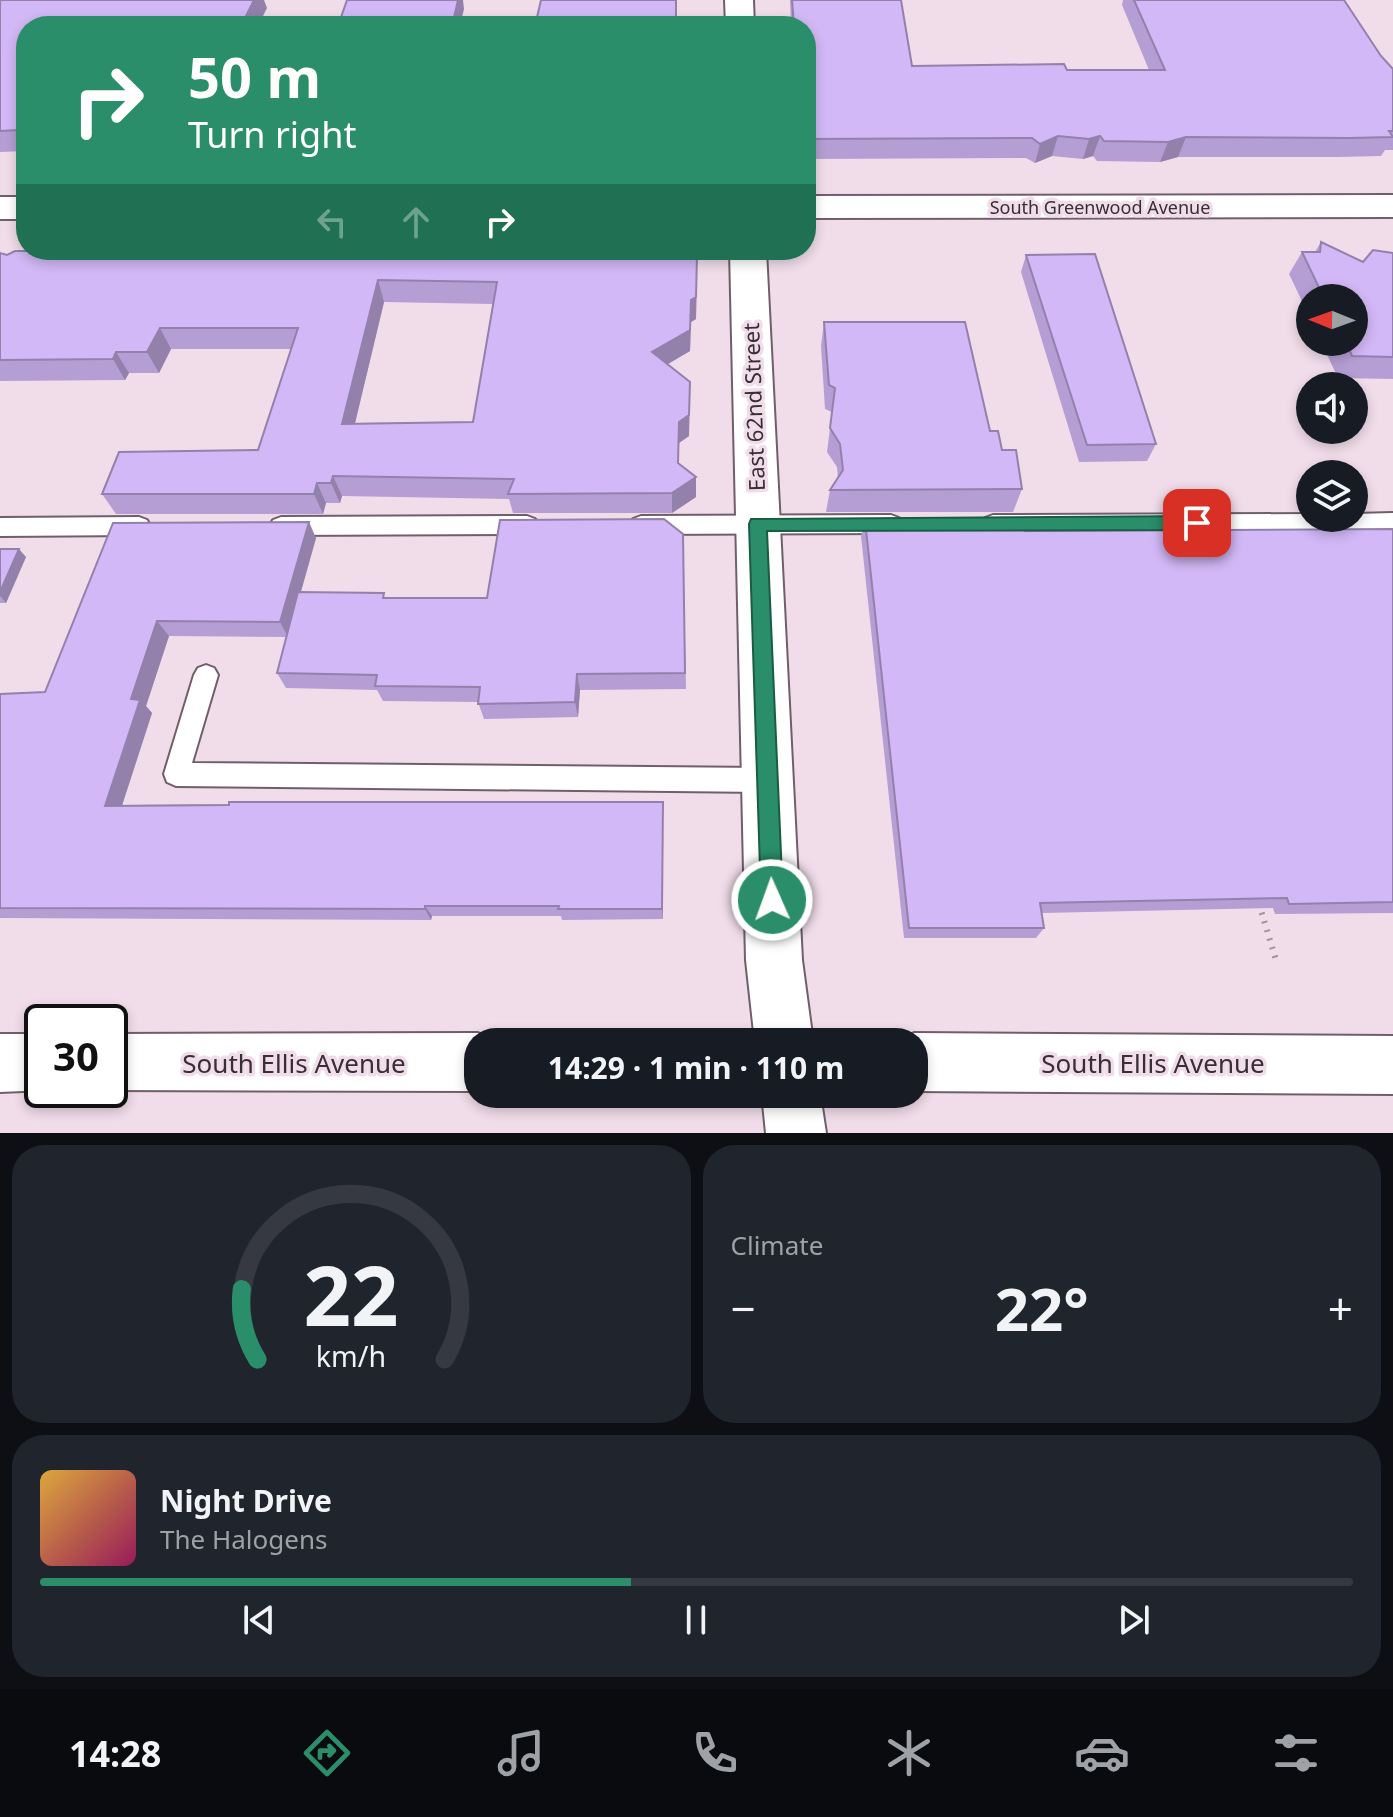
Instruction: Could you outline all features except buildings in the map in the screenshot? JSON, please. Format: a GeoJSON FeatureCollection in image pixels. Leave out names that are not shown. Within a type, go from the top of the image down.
{"type":"FeatureCollection","features":[{"type":"Feature","properties":{"kind":"street","name":"South Greenwood Avenue"},"geometry":{"type":"LineString","coordinates":[[816,207],[1393,206]]}},
{"type":"Feature","properties":{"kind":"street","name":"East 62nd Street"},"geometry":{"type":"LineString","coordinates":[[748,260],[776,988],[782,1028]]}},
{"type":"Feature","properties":{"kind":"street","name":"South Ellis Avenue"},"geometry":{"type":"LineString","coordinates":[[128,1063],[464,1062]]}},
{"type":"Feature","properties":{"kind":"street","name":"South Ellis Avenue"},"geometry":{"type":"LineString","coordinates":[[928,1062],[1393,1065]]}},
{"type":"Feature","properties":{"kind":"street"},"geometry":{"type":"LineString","coordinates":[[0,1063],[24,1063]]}},
{"type":"Feature","properties":{"kind":"street"},"geometry":{"type":"LineString","coordinates":[[793,1108],[796,1133]]}},
{"type":"Feature","properties":{"kind":"lane"},"geometry":{"type":"LineString","coordinates":[[968,524],[1393,522]]}},
{"type":"Feature","properties":{"kind":"lane"},"geometry":{"type":"LineString","coordinates":[[616,525],[908,524]]}},
{"type":"Feature","properties":{"kind":"lane"},"geometry":{"type":"LineString","coordinates":[[253,526],[553,525]]}},
{"type":"Feature","properties":{"kind":"lane"},"geometry":{"type":"LineString","coordinates":[[0,527],[158,526]]}},
{"type":"Feature","properties":{"kind":"lane"},"geometry":{"type":"LineString","coordinates":[[206,675],[176,774],[767,780]]}},
{"type":"Feature","properties":{"kind":"path"},"geometry":{"type":"LineString","coordinates":[[1258,901],[1276,960]]}},
{"type":"Feature","properties":{"kind":"route"},"geometry":{"type":"LineString","coordinates":[[772,900],[757,524],[1197,523]]}}]}
